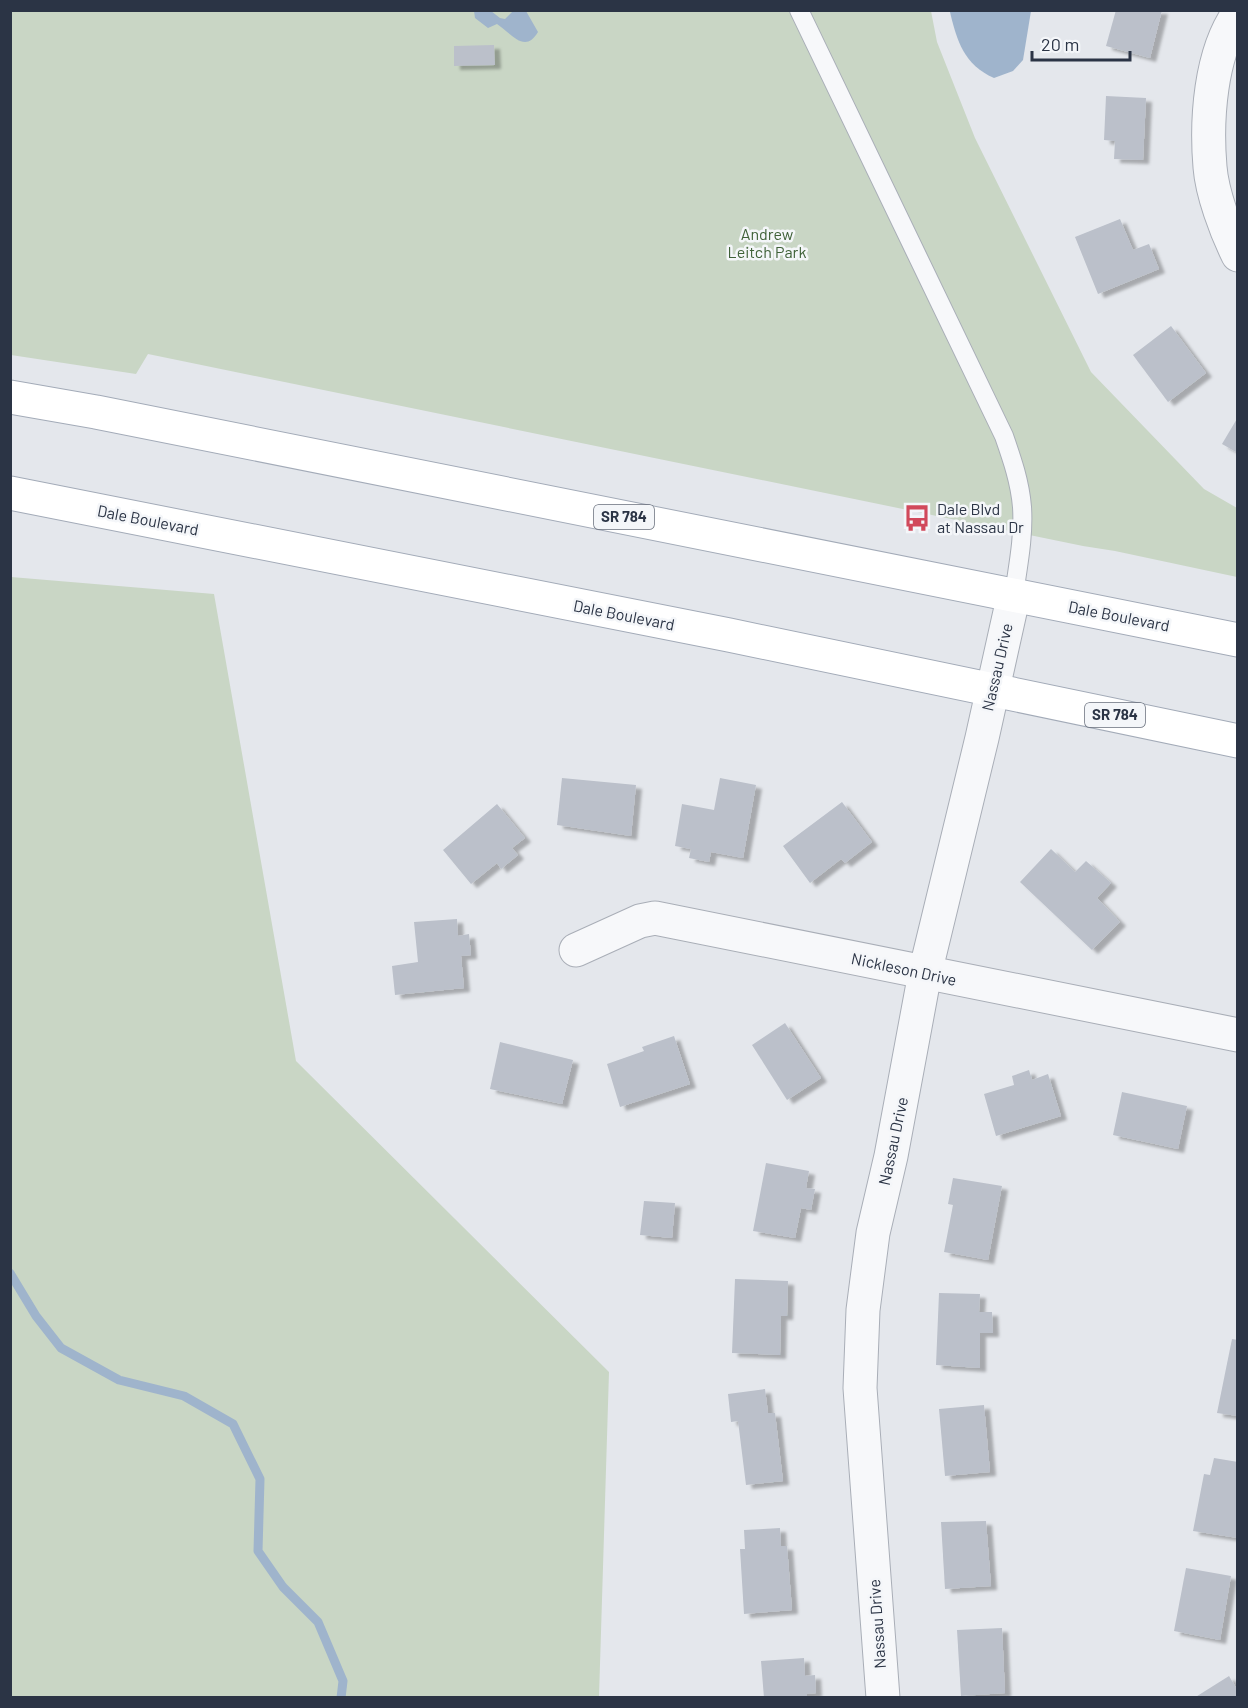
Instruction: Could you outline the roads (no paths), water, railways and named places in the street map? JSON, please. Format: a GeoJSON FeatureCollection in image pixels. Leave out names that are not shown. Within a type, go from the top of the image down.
{"type":"FeatureCollection","features":[{"type":"Feature","properties":{"kind":"main road","name":"Dale Boulevard"},"geometry":{"type":"LineString","coordinates":[[10,397],[108,414],[1238,640]]}},
{"type":"Feature","properties":{"kind":"main road","name":"Dale Boulevard"},"geometry":{"type":"LineString","coordinates":[[10,493],[729,635],[1238,741]]}},
{"type":"Feature","properties":{"kind":"street"},"geometry":{"type":"LineString","coordinates":[[1232,14],[1214,75],[1210,120],[1210,169],[1225,228],[1238,255]]}},
{"type":"Feature","properties":{"kind":"street","name":"Nassau Drive"},"geometry":{"type":"LineString","coordinates":[[883,1698],[860,1388],[863,1310],[873,1233],[891,1156],[925,973],[1014,594]]}},
{"type":"Feature","properties":{"kind":"street","name":"Nickleson Drive"},"geometry":{"type":"LineString","coordinates":[[576,950],[640,921],[655,918],[1238,1035]]}},
{"type":"Feature","properties":{"kind":"lane"},"geometry":{"type":"LineString","coordinates":[[799,10],[1004,436],[1016,469],[1022,507],[1022,536],[1014,594]]}},
{"type":"Feature","properties":{"kind":"water"},"geometry":{"type":"Polygon","coordinates":[[[474,11],[491,11],[505,19],[513,11],[526,11],[538,32],[533,38],[523,42],[497,24],[488,28],[475,18],[474,11]]]}},
{"type":"Feature","properties":{"kind":"water"},"geometry":{"type":"Polygon","coordinates":[[[1031,11],[1023,60],[1013,71],[994,78],[984,73],[963,51],[950,12],[1031,11]]]}},
{"type":"Feature","properties":{"kind":"waterway"},"geometry":{"type":"LineString","coordinates":[[10,1273],[36,1316],[61,1348],[119,1380],[184,1396],[233,1424],[260,1479],[258,1551],[283,1587],[318,1622],[343,1681],[341,1698]]}},
{"type":"Feature","properties":{"kind":"place","name":"Dale Blvd at Nassau Dr"},"geometry":{"type":"Point","coordinates":[917,518]}},
{"type":"Feature","properties":{"kind":"park label","name":"Andrew Leitch Park"},"geometry":{"type":"Point","coordinates":[767,243]}}]}
